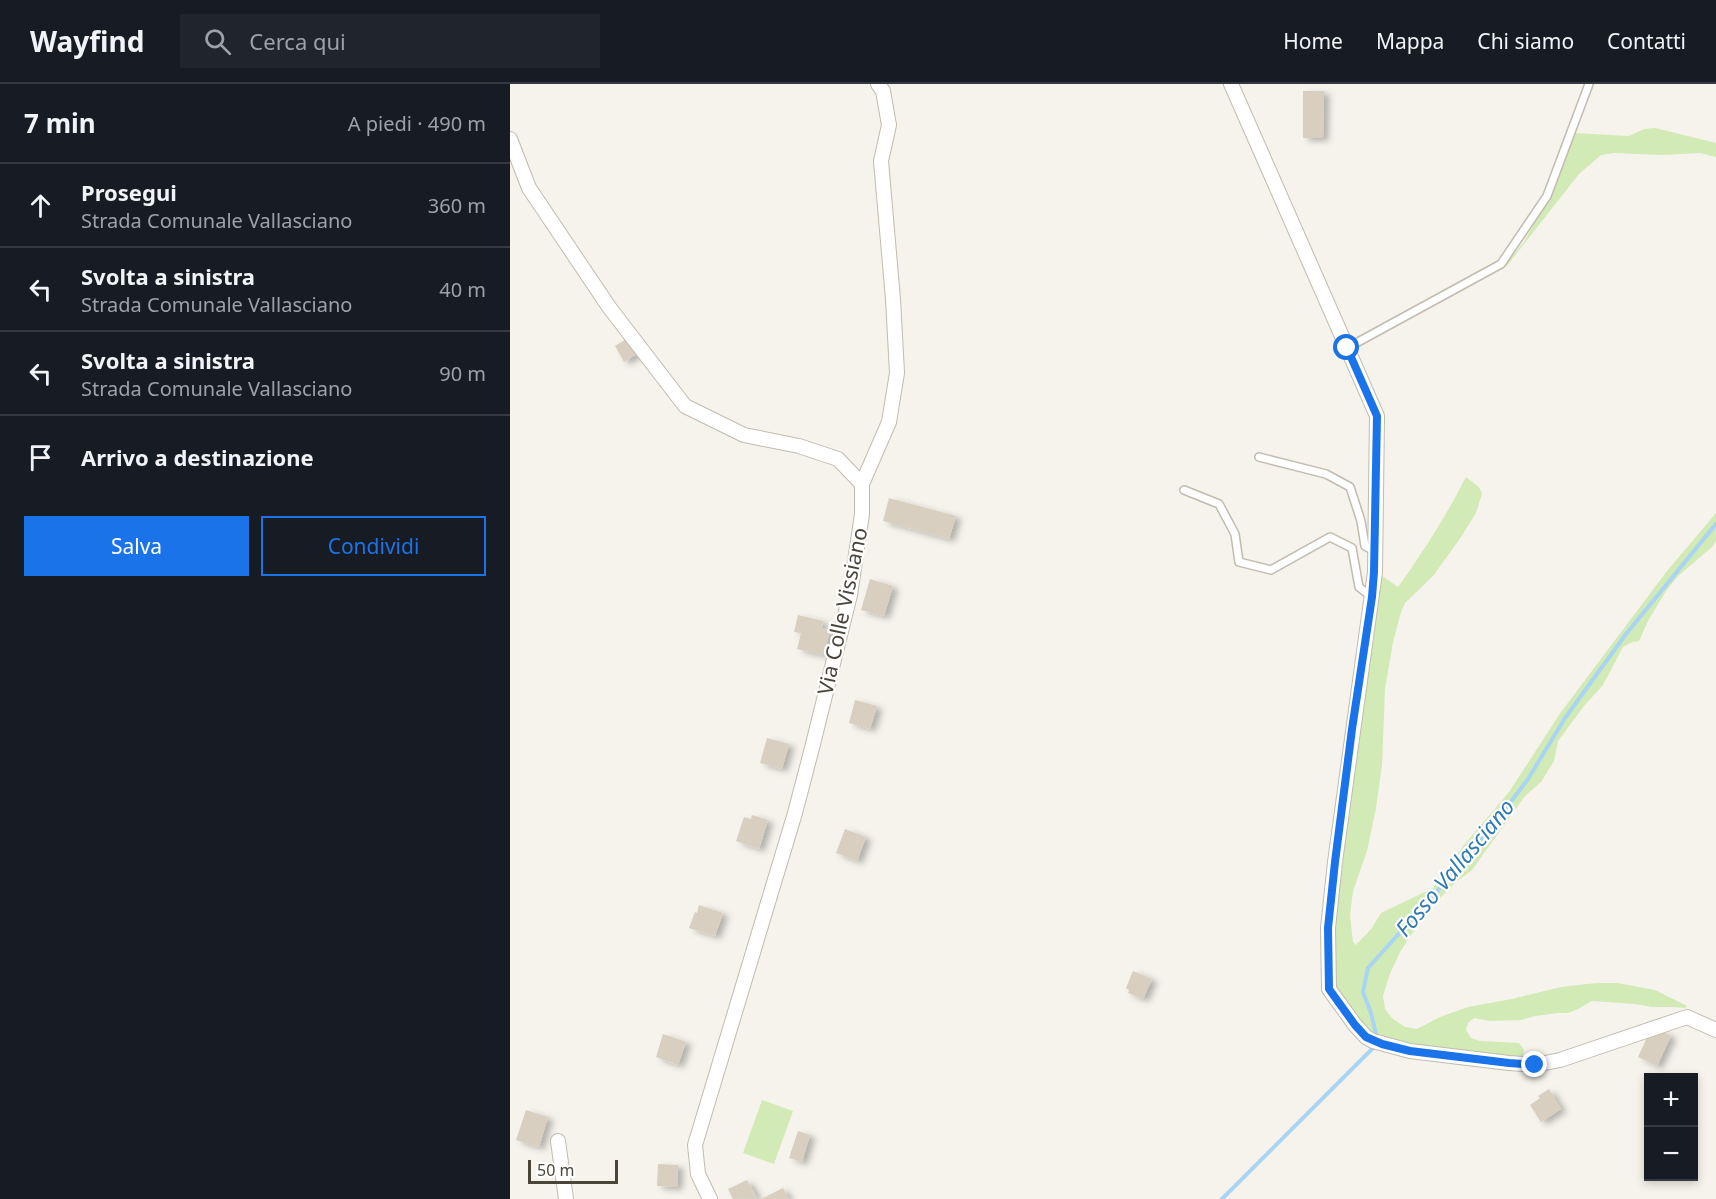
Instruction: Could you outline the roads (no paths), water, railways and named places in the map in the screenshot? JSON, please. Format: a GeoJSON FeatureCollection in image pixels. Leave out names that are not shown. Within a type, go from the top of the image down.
{"type":"FeatureCollection","features":[{"type":"Feature","properties":{"kind":"street"},"geometry":{"type":"LineString","coordinates":[[510,139],[529,188],[609,307],[685,406],[744,435],[799,446],[838,459],[862,484],[889,422],[897,373],[881,160],[889,125],[883,91],[878,84]]}},
{"type":"Feature","properties":{"kind":"street"},"geometry":{"type":"LineString","coordinates":[[1230,84],[1377,416],[1372,597],[1335,862],[1328,928],[1329,989],[1355,1025],[1366,1037],[1377,1042],[1410,1051],[1509,1063],[1535,1065],[1560,1060],[1687,1017],[1716,1030]]}},
{"type":"Feature","properties":{"kind":"street","name":"Via Colle Vissiano"},"geometry":{"type":"LineString","coordinates":[[710,1199],[698,1174],[695,1145],[795,813],[809,759],[850,595],[862,514],[862,484]]}},
{"type":"Feature","properties":{"kind":"street"},"geometry":{"type":"LineString","coordinates":[[558,1141],[566,1199]]}},
{"type":"Feature","properties":{"kind":"lane"},"geometry":{"type":"LineString","coordinates":[[1347,348],[1501,264],[1547,196],[1589,84]]}},
{"type":"Feature","properties":{"kind":"lane"},"geometry":{"type":"LineString","coordinates":[[1259,457],[1326,474],[1350,488],[1361,521],[1365,546],[1375,551]]}},
{"type":"Feature","properties":{"kind":"lane"},"geometry":{"type":"LineString","coordinates":[[1184,490],[1219,504],[1235,534],[1239,562],[1271,570],[1330,537],[1352,548],[1359,586],[1372,597]]}},
{"type":"Feature","properties":{"kind":"waterway","name":"Fosso Vallasciano"},"geometry":{"type":"LineString","coordinates":[[1377,1038],[1363,992],[1368,968],[1460,866],[1504,811],[1528,779],[1565,718],[1626,634],[1716,524]]}},
{"type":"Feature","properties":{"kind":"waterway","name":"Fosso Vallasciano"},"geometry":{"type":"LineString","coordinates":[[1222,1199],[1376,1045]]}}]}
